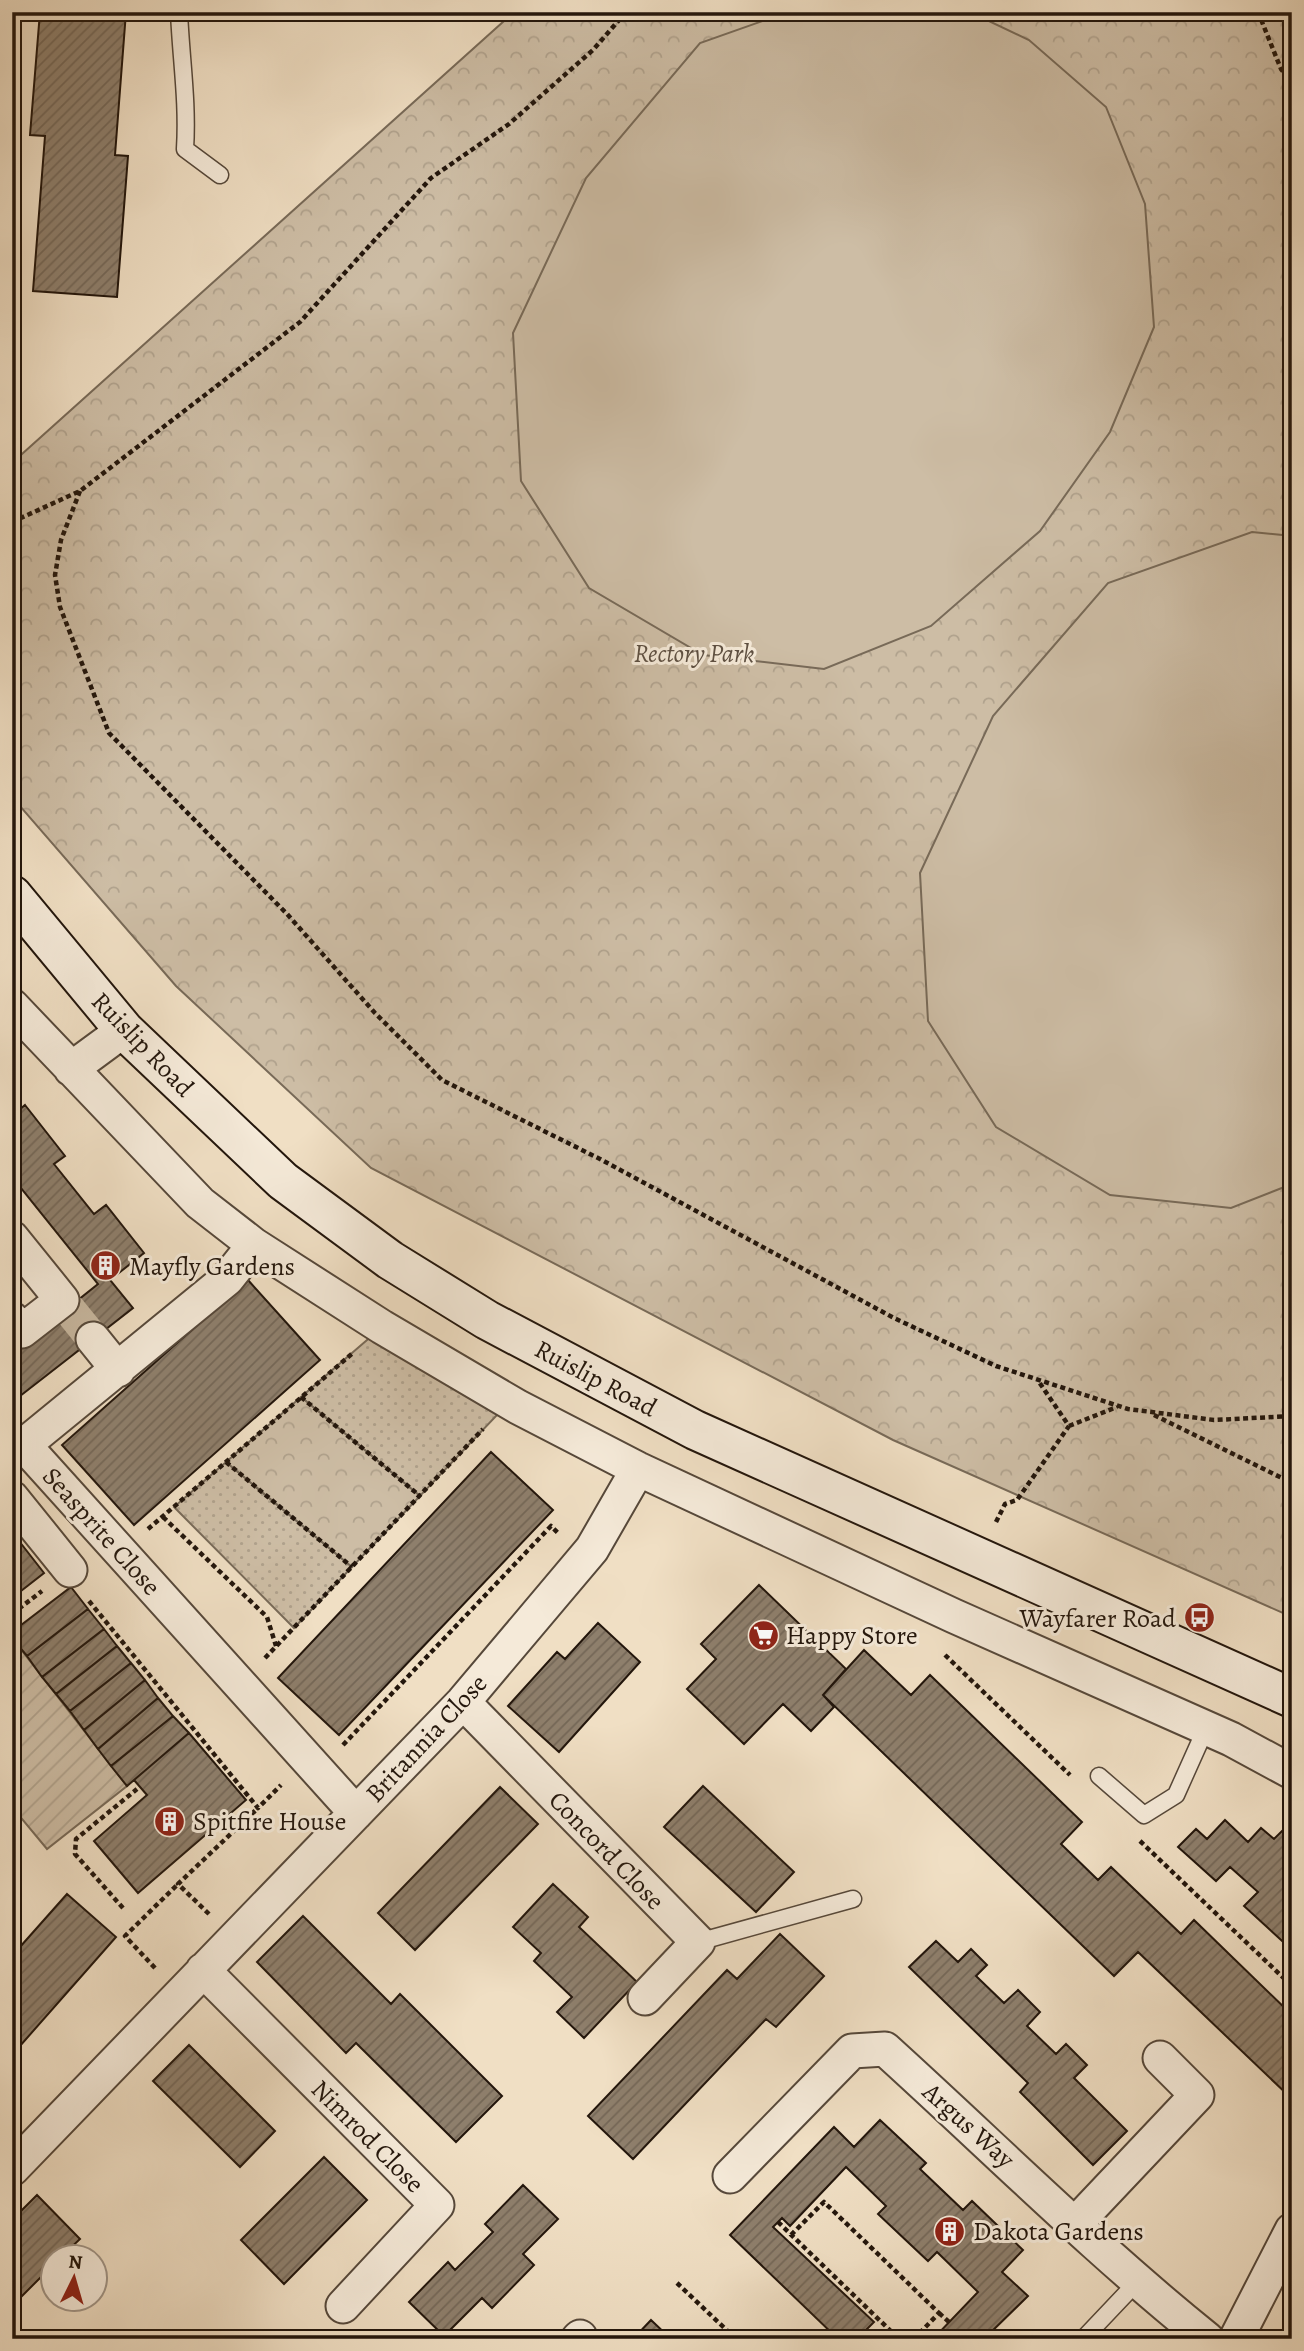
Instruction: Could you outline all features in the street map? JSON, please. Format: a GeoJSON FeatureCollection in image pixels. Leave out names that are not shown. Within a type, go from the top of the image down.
{"type":"FeatureCollection","features":[{"type":"Feature","properties":{"kind":"main road","name":"Ruislip Road"},"geometry":{"type":"LineString","coordinates":[[12,895],[124,1030],[283,1181],[390,1260],[487,1320],[695,1430],[1292,1698]]}},
{"type":"Feature","properties":{"kind":"street"},"geometry":{"type":"LineString","coordinates":[[15,1014],[200,1203],[254,1245],[382,1327],[518,1407],[638,1469],[954,1616],[1206,1728],[1292,1772]]}},
{"type":"Feature","properties":{"kind":"street"},"geometry":{"type":"LineString","coordinates":[[71,1069],[124,1030]]}},
{"type":"Feature","properties":{"kind":"street"},"geometry":{"type":"LineString","coordinates":[[12,1238],[65,1304],[22,1331],[12,1319]]}},
{"type":"Feature","properties":{"kind":"street","name":"Seasprite Close"},"geometry":{"type":"LineString","coordinates":[[254,1245],[227,1279],[24,1445],[356,1813]]}},
{"type":"Feature","properties":{"kind":"street"},"geometry":{"type":"LineString","coordinates":[[93,1339],[118,1370]]}},
{"type":"Feature","properties":{"kind":"street","name":"Britannia Close"},"geometry":{"type":"LineString","coordinates":[[12,2169],[463,1702],[585,1557],[638,1469]]}},
{"type":"Feature","properties":{"kind":"street"},"geometry":{"type":"LineString","coordinates":[[12,1498],[77,1582]]}},
{"type":"Feature","properties":{"kind":"street","name":"Concord Close"},"geometry":{"type":"LineString","coordinates":[[463,1702],[698,1942]]}},
{"type":"Feature","properties":{"kind":"street"},"geometry":{"type":"LineString","coordinates":[[645,1998],[698,1942]]}},
{"type":"Feature","properties":{"kind":"street","name":"Nimrod Close"},"geometry":{"type":"LineString","coordinates":[[203,1970],[437,2205],[343,2306]]}},
{"type":"Feature","properties":{"kind":"street","name":"Argus Way"},"geometry":{"type":"LineString","coordinates":[[730,2176],[852,2051],[885,2049],[1137,2282],[1207,2339]]}},
{"type":"Feature","properties":{"kind":"street"},"geometry":{"type":"LineString","coordinates":[[1076,2223],[1197,2095],[1160,2058]]}},
{"type":"Feature","properties":{"kind":"street"},"geometry":{"type":"LineString","coordinates":[[1236,2339],[1292,2230]]}},
{"type":"Feature","properties":{"kind":"lane"},"geometry":{"type":"LineString","coordinates":[[179,12],[181,60],[187,104],[185,149],[220,174]]}},
{"type":"Feature","properties":{"kind":"lane"},"geometry":{"type":"LineString","coordinates":[[1099,1776],[1144,1815],[1176,1795],[1206,1728]]}},
{"type":"Feature","properties":{"kind":"lane"},"geometry":{"type":"LineString","coordinates":[[698,1942],[853,1899]]}},
{"type":"Feature","properties":{"kind":"lane"},"geometry":{"type":"LineString","coordinates":[[1083,2339],[1137,2282]]}},
{"type":"Feature","properties":{"kind":"path"},"geometry":{"type":"LineString","coordinates":[[12,522],[80,491],[300,323],[431,178],[509,124],[593,50],[626,12]]}},
{"type":"Feature","properties":{"kind":"path"},"geometry":{"type":"LineString","coordinates":[[1258,12],[1281,69],[1292,83]]}},
{"type":"Feature","properties":{"kind":"path"},"geometry":{"type":"LineString","coordinates":[[80,491],[61,540],[55,575],[60,607],[109,733],[287,914],[375,1013],[442,1080],[600,1159],[894,1318],[996,1366],[1118,1406],[1150,1413],[1214,1420],[1292,1416]]}},
{"type":"Feature","properties":{"kind":"path"},"geometry":{"type":"LineString","coordinates":[[121,1553],[382,1327]]}},
{"type":"Feature","properties":{"kind":"path"},"geometry":{"type":"LineString","coordinates":[[1039,1381],[1069,1426]]}},
{"type":"Feature","properties":{"kind":"path"},"geometry":{"type":"LineString","coordinates":[[301,1397],[420,1496]]}},
{"type":"Feature","properties":{"kind":"path"},"geometry":{"type":"LineString","coordinates":[[991,1532],[1005,1504],[1017,1500],[1069,1426],[1118,1406]]}},
{"type":"Feature","properties":{"kind":"path"},"geometry":{"type":"LineString","coordinates":[[1150,1413],[1292,1483]]}},
{"type":"Feature","properties":{"kind":"path"},"geometry":{"type":"LineString","coordinates":[[240,1684],[489,1423]]}},
{"type":"Feature","properties":{"kind":"path"},"geometry":{"type":"LineString","coordinates":[[226,1462],[352,1567]]}},
{"type":"Feature","properties":{"kind":"path"},"geometry":{"type":"LineString","coordinates":[[163,1517],[267,1617],[276,1647]]}},
{"type":"Feature","properties":{"kind":"path"},"geometry":{"type":"LineString","coordinates":[[180,1994],[125,1936],[258,1808],[313,1765],[551,1526],[585,1557]]}},
{"type":"Feature","properties":{"kind":"path"},"geometry":{"type":"LineString","coordinates":[[77,1582],[258,1808]]}},
{"type":"Feature","properties":{"kind":"path"},"geometry":{"type":"LineString","coordinates":[[123,1908],[75,1854],[76,1839],[137,1789]]}},
{"type":"Feature","properties":{"kind":"path"},"geometry":{"type":"LineString","coordinates":[[178,1884],[234,1938]]}},
{"type":"Feature","properties":{"kind":"path"},"geometry":{"type":"LineString","coordinates":[[792,2235],[824,2202],[949,2322]]}},
{"type":"Feature","properties":{"kind":"path"},"geometry":{"type":"LineString","coordinates":[[778,2222],[899,2339]]}},
{"type":"Feature","properties":{"kind":"path"},"geometry":{"type":"LineString","coordinates":[[677,2283],[736,2339]]}},
{"type":"Feature","properties":{"kind":"path"},"geometry":{"type":"LineString","coordinates":[[914,2339],[939,2313]]}},
{"type":"Feature","properties":{"kind":"green space","name":"Rectory Park"},"geometry":{"type":"Polygon","coordinates":[[[514,12],[1292,12],[1292,1617],[893,1440],[371,1168],[176,986],[12,797],[12,463],[514,12]]]}},
{"type":"Feature","properties":{"kind":"green space"},"geometry":{"type":"Polygon","coordinates":[[[788,12],[970,12],[1029,40],[1106,107],[1145,204],[1154,327],[1110,432],[1040,531],[931,626],[824,669],[703,655],[589,588],[521,481],[513,333],[586,178],[700,43],[788,12]]]}},
{"type":"Feature","properties":{"kind":"green space"},"geometry":{"type":"Polygon","coordinates":[[[1252,532],[1292,536],[1292,1184],[1231,1208],[1110,1195],[996,1127],[928,1021],[920,873],[993,716],[1108,583],[1252,532]]]}},
{"type":"Feature","properties":{"kind":"green space"},"geometry":{"type":"Polygon","coordinates":[[[374,1334],[498,1414],[420,1496],[301,1397],[374,1334]]]}},
{"type":"Feature","properties":{"kind":"green space"},"geometry":{"type":"Polygon","coordinates":[[[301,1397],[420,1496],[352,1567],[226,1462],[301,1397]]]}},
{"type":"Feature","properties":{"kind":"green space"},"geometry":{"type":"Polygon","coordinates":[[[226,1462],[352,1567],[294,1628],[174,1507],[226,1462]]]}},
{"type":"Feature","properties":{"kind":"green space"},"geometry":{"type":"Polygon","coordinates":[[[12,1638],[127,1786],[47,1849],[12,1807],[12,1638]]]}},
{"type":"Feature","properties":{"kind":"building"},"geometry":{"type":"Polygon","coordinates":[[[40,12],[126,12],[115,155],[128,156],[117,297],[33,291],[45,136],[30,135],[40,12]]]}},
{"type":"Feature","properties":{"kind":"building","name":"Mayfly Gardens"},"geometry":{"type":"Polygon","coordinates":[[[25,1105],[65,1156],[54,1164],[94,1214],[106,1205],[144,1253],[110,1280],[133,1308],[15,1400],[12,1397],[12,1329],[24,1343],[98,1284],[12,1177],[12,1116],[25,1105]]]}},
{"type":"Feature","properties":{"kind":"building"},"geometry":{"type":"Polygon","coordinates":[[[248,1280],[320,1360],[134,1525],[62,1445],[248,1280]]]}},
{"type":"Feature","properties":{"kind":"building"},"geometry":{"type":"Polygon","coordinates":[[[491,1452],[553,1510],[339,1735],[278,1678],[491,1452]]]}},
{"type":"Feature","properties":{"kind":"building"},"geometry":{"type":"Polygon","coordinates":[[[12,1532],[44,1573],[12,1598],[12,1532]]]}},
{"type":"Feature","properties":{"kind":"building"},"geometry":{"type":"Polygon","coordinates":[[[759,1585],[846,1669],[823,1695],[834,1707],[811,1731],[783,1704],[744,1744],[687,1689],[716,1659],[701,1644],[759,1585]]]}},
{"type":"Feature","properties":{"kind":"building"},"geometry":{"type":"Polygon","coordinates":[[[71,1587],[88,1609],[27,1656],[12,1638],[12,1632],[71,1587]]]}},
{"type":"Feature","properties":{"kind":"building"},"geometry":{"type":"Polygon","coordinates":[[[88,1609],[104,1629],[42,1677],[27,1656],[88,1609]]]}},
{"type":"Feature","properties":{"kind":"building"},"geometry":{"type":"Polygon","coordinates":[[[598,1623],[640,1662],[559,1752],[508,1706],[557,1652],[565,1659],[598,1623]]]}},
{"type":"Feature","properties":{"kind":"building"},"geometry":{"type":"Polygon","coordinates":[[[104,1629],[117,1646],[56,1694],[42,1677],[104,1629]]]}},
{"type":"Feature","properties":{"kind":"building"},"geometry":{"type":"Polygon","coordinates":[[[117,1646],[131,1663],[70,1711],[56,1694],[117,1646]]]}},
{"type":"Feature","properties":{"kind":"building"},"geometry":{"type":"Polygon","coordinates":[[[864,1650],[911,1695],[930,1675],[1082,1822],[1061,1844],[1098,1880],[1111,1867],[1181,1934],[1194,1920],[1292,2015],[1292,2099],[1138,1952],[1114,1976],[823,1695],[864,1650]]]}},
{"type":"Feature","properties":{"kind":"building"},"geometry":{"type":"Polygon","coordinates":[[[131,1663],[145,1680],[84,1730],[70,1711],[131,1663]]]}},
{"type":"Feature","properties":{"kind":"building"},"geometry":{"type":"Polygon","coordinates":[[[145,1680],[158,1698],[98,1749],[84,1730],[145,1680]]]}},
{"type":"Feature","properties":{"kind":"building"},"geometry":{"type":"Polygon","coordinates":[[[158,1698],[173,1716],[111,1766],[98,1749],[158,1698]]]}},
{"type":"Feature","properties":{"kind":"building"},"geometry":{"type":"Polygon","coordinates":[[[173,1716],[189,1733],[127,1786],[111,1766],[173,1716]]]}},
{"type":"Feature","properties":{"kind":"building","name":"Spitfire House"},"geometry":{"type":"Polygon","coordinates":[[[189,1733],[246,1800],[138,1893],[94,1841],[147,1795],[134,1780],[189,1733]]]}},
{"type":"Feature","properties":{"kind":"building"},"geometry":{"type":"Polygon","coordinates":[[[703,1786],[794,1872],[756,1912],[664,1827],[703,1786]]]}},
{"type":"Feature","properties":{"kind":"building"},"geometry":{"type":"Polygon","coordinates":[[[500,1787],[538,1824],[415,1950],[378,1913],[500,1787]]]}},
{"type":"Feature","properties":{"kind":"building"},"geometry":{"type":"Polygon","coordinates":[[[1225,1820],[1248,1842],[1261,1828],[1274,1839],[1285,1828],[1292,1834],[1292,1950],[1244,1906],[1258,1892],[1230,1867],[1216,1881],[1178,1847],[1196,1829],[1207,1839],[1225,1820]]]}},
{"type":"Feature","properties":{"kind":"building"},"geometry":{"type":"Polygon","coordinates":[[[553,1884],[588,1917],[579,1927],[637,1982],[584,2038],[557,2012],[572,1997],[534,1961],[541,1953],[513,1927],[553,1884]]]}},
{"type":"Feature","properties":{"kind":"building"},"geometry":{"type":"Polygon","coordinates":[[[67,1894],[116,1937],[12,2055],[12,1956],[67,1894]]]}},
{"type":"Feature","properties":{"kind":"building"},"geometry":{"type":"Polygon","coordinates":[[[303,1916],[391,2004],[400,1994],[502,2096],[456,2142],[356,2043],[346,2053],[257,1962],[303,1916]]]}},
{"type":"Feature","properties":{"kind":"building"},"geometry":{"type":"Polygon","coordinates":[[[780,1934],[824,1976],[776,2027],[766,2019],[633,2159],[588,2116],[727,1970],[737,1979],[780,1934]]]}},
{"type":"Feature","properties":{"kind":"building"},"geometry":{"type":"Polygon","coordinates":[[[936,1941],[958,1962],[971,1949],[987,1965],[976,1976],[1004,2003],[1018,1990],[1040,2012],[1027,2026],[1056,2054],[1066,2044],[1087,2065],[1074,2078],[1127,2131],[1093,2165],[1020,2092],[1028,2083],[909,1967],[936,1941]]]}},
{"type":"Feature","properties":{"kind":"building"},"geometry":{"type":"Polygon","coordinates":[[[189,2045],[275,2131],[240,2167],[153,2081],[189,2045]]]}},
{"type":"Feature","properties":{"kind":"building","name":"Dakota Gardens"},"geometry":{"type":"Polygon","coordinates":[[[880,2120],[926,2163],[920,2169],[963,2210],[972,2201],[1023,2250],[1002,2272],[1028,2296],[984,2339],[933,2339],[978,2292],[937,2252],[928,2261],[878,2214],[886,2206],[846,2167],[790,2226],[782,2218],[773,2227],[874,2322],[865,2331],[873,2339],[838,2339],[730,2235],[834,2127],[854,2147],[880,2120]]]}},
{"type":"Feature","properties":{"kind":"building"},"geometry":{"type":"Polygon","coordinates":[[[324,2157],[367,2200],[284,2284],[241,2240],[324,2157]]]}},
{"type":"Feature","properties":{"kind":"building"},"geometry":{"type":"Polygon","coordinates":[[[523,2185],[558,2219],[523,2254],[534,2265],[492,2308],[482,2298],[444,2336],[409,2302],[448,2262],[455,2270],[493,2232],[485,2224],[523,2185]]]}},
{"type":"Feature","properties":{"kind":"building"},"geometry":{"type":"Polygon","coordinates":[[[37,2195],[80,2239],[77,2242],[38,2242],[38,2280],[12,2306],[12,2220],[37,2195]]]}},
{"type":"Feature","properties":{"kind":"building"},"geometry":{"type":"Polygon","coordinates":[[[651,2320],[671,2339],[633,2339],[651,2320]]]}},
{"type":"Feature","properties":{"kind":"tunnel"},"geometry":{"type":"LineString","coordinates":[[68,1308],[93,1339]]}},
{"type":"Feature","properties":{"kind":"place","name":"Mayfly Gardens"},"geometry":{"type":"Point","coordinates":[106,1266]}},
{"type":"Feature","properties":{"kind":"place","name":"Wayfarer Road"},"geometry":{"type":"Point","coordinates":[1199,1618]}},
{"type":"Feature","properties":{"kind":"place","name":"Happy Store"},"geometry":{"type":"Point","coordinates":[763,1635]}},
{"type":"Feature","properties":{"kind":"place","name":"Spitfire House"},"geometry":{"type":"Point","coordinates":[170,1821]}},
{"type":"Feature","properties":{"kind":"place","name":"Dakota Gardens"},"geometry":{"type":"Point","coordinates":[950,2231]}}]}
